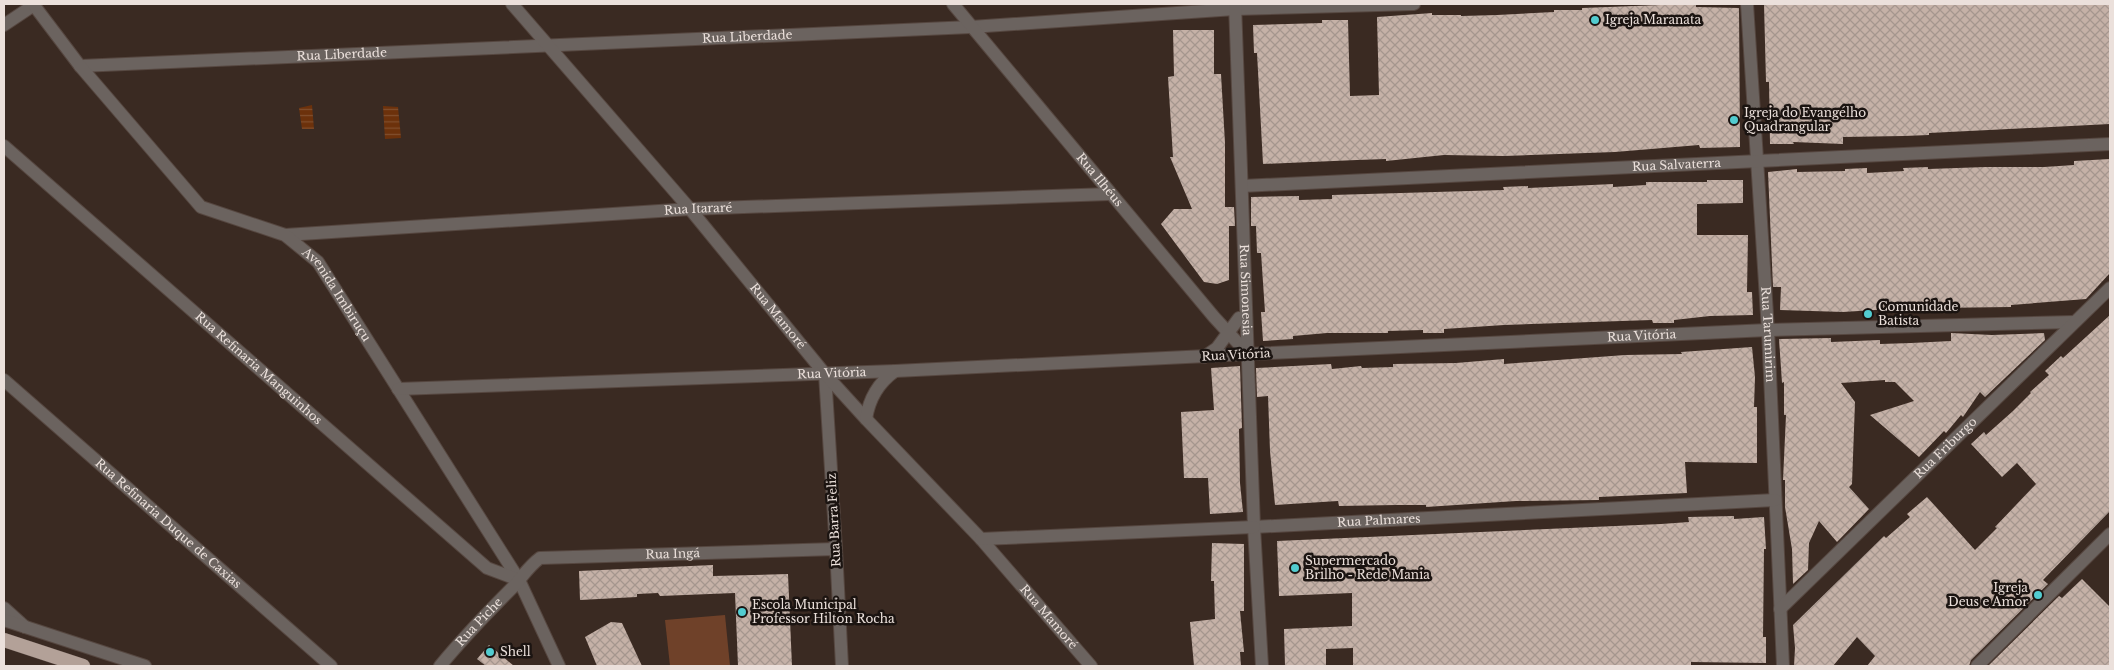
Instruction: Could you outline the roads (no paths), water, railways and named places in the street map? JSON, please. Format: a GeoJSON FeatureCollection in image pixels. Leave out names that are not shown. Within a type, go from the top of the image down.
{"type":"FeatureCollection","features":[{"type":"Feature","properties":{"kind":"highway"},"geometry":{"type":"LineString","coordinates":[[4,640],[83,666]]}},
{"type":"Feature","properties":{"kind":"street"},"geometry":{"type":"LineString","coordinates":[[4,25],[34,4]]}},
{"type":"Feature","properties":{"kind":"street","name":"Avenida Imbiruçu"},"geometry":{"type":"LineString","coordinates":[[34,4],[80,66],[201,207],[285,235],[318,262],[520,580],[559,666]]}},
{"type":"Feature","properties":{"kind":"street","name":"Rua Mamoré"},"geometry":{"type":"LineString","coordinates":[[512,4],[690,209],[825,374],[866,420],[981,539],[1091,666]]}},
{"type":"Feature","properties":{"kind":"street","name":"Rua Ilhéus"},"geometry":{"type":"LineString","coordinates":[[953,4],[1110,194],[1228,334],[1248,354]]}},
{"type":"Feature","properties":{"kind":"street","name":"Rua Liberdade"},"geometry":{"type":"LineString","coordinates":[[80,66],[971,27],[1235,7],[1414,4]]}},
{"type":"Feature","properties":{"kind":"street","name":"Rua Tarumirim"},"geometry":{"type":"LineString","coordinates":[[1747,4],[1768,330],[1783,666]]}},
{"type":"Feature","properties":{"kind":"street","name":"Rua Simonesia"},"geometry":{"type":"LineString","coordinates":[[1235,7],[1254,527],[1262,666]]}},
{"type":"Feature","properties":{"kind":"street","name":"Rua Salvaterra"},"geometry":{"type":"LineString","coordinates":[[1242,186],[2110,144]]}},
{"type":"Feature","properties":{"kind":"street","name":"Rua Refinaria Manguinhos"},"geometry":{"type":"LineString","coordinates":[[4,146],[487,568],[520,580]]}},
{"type":"Feature","properties":{"kind":"street","name":"Rua Itararé"},"geometry":{"type":"LineString","coordinates":[[285,235],[690,209],[1110,194]]}},
{"type":"Feature","properties":{"kind":"street","name":"Rua Friburgo"},"geometry":{"type":"LineString","coordinates":[[1780,608],[2110,288]]}},
{"type":"Feature","properties":{"kind":"street"},"geometry":{"type":"LineString","coordinates":[[1204,357],[1217,348],[1239,318],[1245,305]]}},
{"type":"Feature","properties":{"kind":"street"},"geometry":{"type":"LineString","coordinates":[[1214,317],[1230,321],[1239,318]]}},
{"type":"Feature","properties":{"kind":"street","name":"Rua Vitória"},"geometry":{"type":"LineString","coordinates":[[398,389],[895,371],[1768,330],[2074,322]]}},
{"type":"Feature","properties":{"kind":"street"},"geometry":{"type":"LineString","coordinates":[[866,420],[868,406],[876,391],[885,379],[895,371]]}},
{"type":"Feature","properties":{"kind":"street","name":"Rua Barra Feliz"},"geometry":{"type":"LineString","coordinates":[[825,374],[842,666]]}},
{"type":"Feature","properties":{"kind":"street","name":"Rua Refinaria Duque de Caxias"},"geometry":{"type":"LineString","coordinates":[[4,380],[331,666]]}},
{"type":"Feature","properties":{"kind":"street","name":"Rua Palmares"},"geometry":{"type":"LineString","coordinates":[[981,539],[1776,500]]}},
{"type":"Feature","properties":{"kind":"street"},"geometry":{"type":"LineString","coordinates":[[1977,666],[2110,534]]}},
{"type":"Feature","properties":{"kind":"street","name":"Rua Ingá"},"geometry":{"type":"LineString","coordinates":[[520,580],[529,566],[540,558],[836,549]]}},
{"type":"Feature","properties":{"kind":"street","name":"Rua Piche"},"geometry":{"type":"LineString","coordinates":[[440,666],[455,647],[520,580]]}},
{"type":"Feature","properties":{"kind":"street"},"geometry":{"type":"LineString","coordinates":[[4,608],[25,627]]}},
{"type":"Feature","properties":{"kind":"street"},"geometry":{"type":"LineString","coordinates":[[4,620],[144,666]]}},
{"type":"Feature","properties":{"kind":"place","name":"Igreja Maranata"},"geometry":{"type":"Point","coordinates":[1595,20]}},
{"type":"Feature","properties":{"kind":"place","name":"Igreja do Evangélho Quadrangular"},"geometry":{"type":"Point","coordinates":[1734,120]}},
{"type":"Feature","properties":{"kind":"place","name":"Comunidade Batista"},"geometry":{"type":"Point","coordinates":[1868,314]}},
{"type":"Feature","properties":{"kind":"place","name":"Supermercado Brilho - Rede Mania"},"geometry":{"type":"Point","coordinates":[1295,568]}},
{"type":"Feature","properties":{"kind":"place","name":"Igreja Deus e Amor"},"geometry":{"type":"Point","coordinates":[2038,595]}},
{"type":"Feature","properties":{"kind":"place","name":"Escola Municipal Professor Hilton Rocha"},"geometry":{"type":"Point","coordinates":[742,612]}},
{"type":"Feature","properties":{"kind":"place","name":"Shell"},"geometry":{"type":"Point","coordinates":[490,652]}}]}
